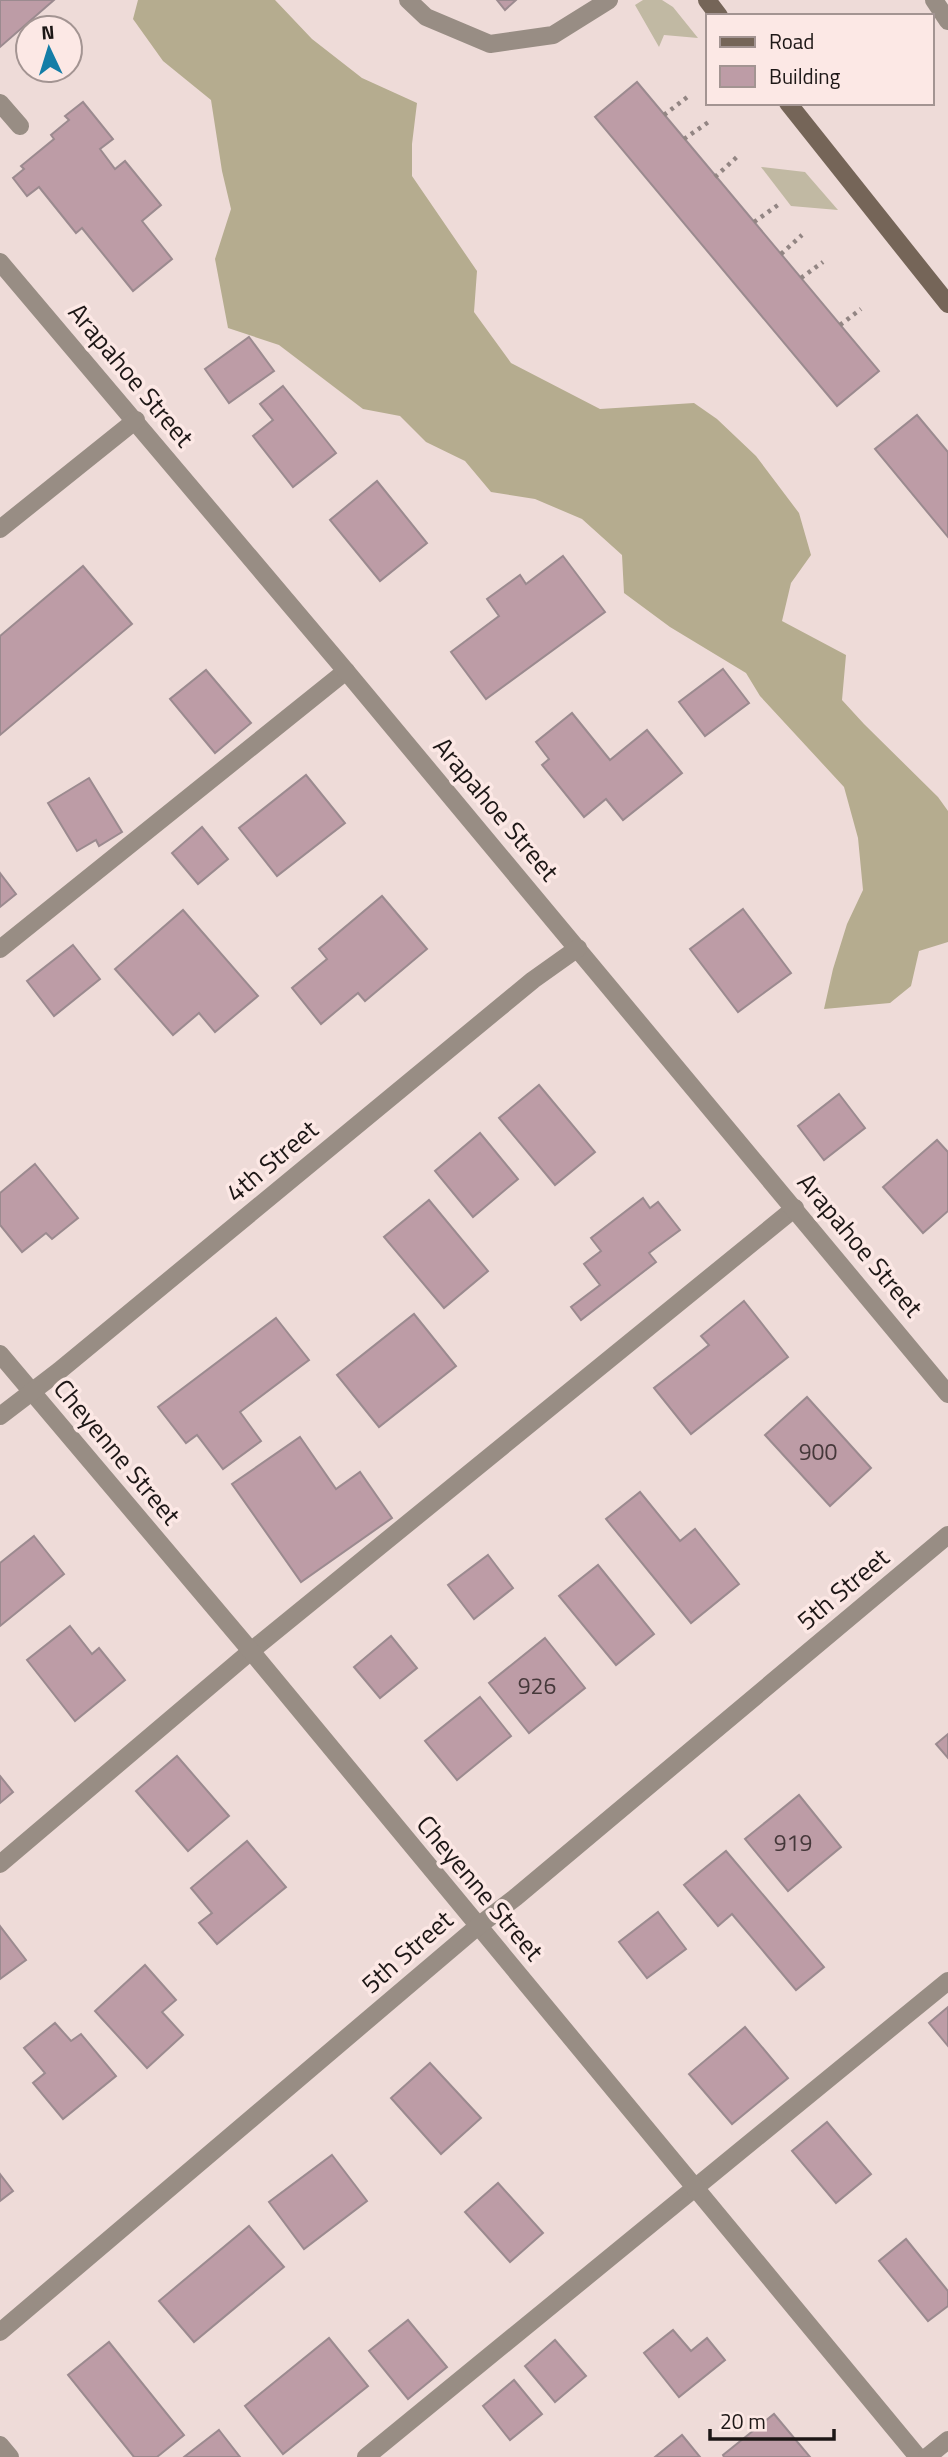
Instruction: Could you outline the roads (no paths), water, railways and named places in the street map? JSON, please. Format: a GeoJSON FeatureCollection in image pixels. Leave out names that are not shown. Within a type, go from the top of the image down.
{"type":"FeatureCollection","features":[{"type":"Feature","properties":{"kind":"street"},"geometry":{"type":"LineString","coordinates":[[408,0],[426,17],[490,44],[553,35],[609,0]]}},
{"type":"Feature","properties":{"kind":"street"},"geometry":{"type":"LineString","coordinates":[[934,0],[948,21]]}},
{"type":"Feature","properties":{"kind":"street"},"geometry":{"type":"LineString","coordinates":[[0,103],[20,126]]}},
{"type":"Feature","properties":{"kind":"street"},"geometry":{"type":"LineString","coordinates":[[790,105],[948,304]]}},
{"type":"Feature","properties":{"kind":"street","name":"Arapahoe Street"},"geometry":{"type":"LineString","coordinates":[[0,262],[136,420],[796,1208],[948,1394]]}},
{"type":"Feature","properties":{"kind":"street"},"geometry":{"type":"LineString","coordinates":[[0,529],[136,420]]}},
{"type":"Feature","properties":{"kind":"street"},"geometry":{"type":"LineString","coordinates":[[0,949],[346,671]]}},
{"type":"Feature","properties":{"kind":"street","name":"4th Street"},"geometry":{"type":"LineString","coordinates":[[0,1416],[533,980],[578,948]]}},
{"type":"Feature","properties":{"kind":"street"},"geometry":{"type":"LineString","coordinates":[[0,1864],[251,1651],[796,1208]]}},
{"type":"Feature","properties":{"kind":"street","name":"Cheyenne Street"},"geometry":{"type":"LineString","coordinates":[[0,1354],[251,1651],[918,2457]]}},
{"type":"Feature","properties":{"kind":"street","name":"5th Street"},"geometry":{"type":"LineString","coordinates":[[0,2332],[477,1927],[948,1535]]}},
{"type":"Feature","properties":{"kind":"street"},"geometry":{"type":"LineString","coordinates":[[366,2457],[948,1981]]}},
{"type":"Feature","properties":{"kind":"street"},"geometry":{"type":"LineString","coordinates":[[927,2457],[948,2440]]}},
{"type":"Feature","properties":{"kind":"street"},"geometry":{"type":"LineString","coordinates":[[0,2445],[10,2457]]}}]}
